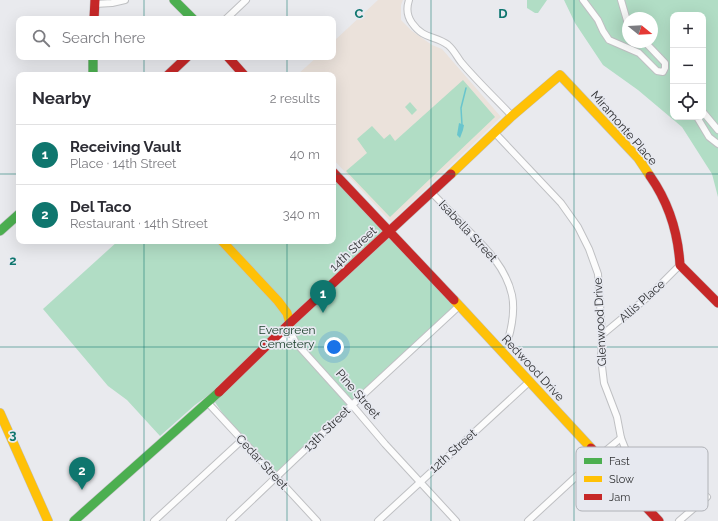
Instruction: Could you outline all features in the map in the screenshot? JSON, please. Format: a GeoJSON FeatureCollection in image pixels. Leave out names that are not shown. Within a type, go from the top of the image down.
{"type":"FeatureCollection","features":[{"type":"Feature","properties":{"kind":"street"},"geometry":{"type":"LineString","coordinates":[[94,16],[95,2],[112,3],[125,0]]}},
{"type":"Feature","properties":{"kind":"street"},"geometry":{"type":"LineString","coordinates":[[175,0],[190,16]]}},
{"type":"Feature","properties":{"kind":"street"},"geometry":{"type":"LineString","coordinates":[[229,16],[246,0]]}},
{"type":"Feature","properties":{"kind":"street"},"geometry":{"type":"LineString","coordinates":[[409,0],[406,7],[407,15],[418,30],[424,35],[449,46],[461,62],[512,116]]}},
{"type":"Feature","properties":{"kind":"street"},"geometry":{"type":"LineString","coordinates":[[583,0],[598,20],[609,40],[622,46]]}},
{"type":"Feature","properties":{"kind":"street"},"geometry":{"type":"LineString","coordinates":[[621,0],[624,12]]}},
{"type":"Feature","properties":{"kind":"street"},"geometry":{"type":"LineString","coordinates":[[627,48],[639,53],[657,70],[664,72],[666,66],[665,63],[651,48]]}},
{"type":"Feature","properties":{"kind":"street"},"geometry":{"type":"LineString","coordinates":[[93,72],[94,60]]}},
{"type":"Feature","properties":{"kind":"street"},"geometry":{"type":"LineString","coordinates":[[171,72],[184,60]]}},
{"type":"Feature","properties":{"kind":"street"},"geometry":{"type":"LineString","coordinates":[[231,60],[241,72]]}},
{"type":"Feature","properties":{"kind":"street","name":"14th Street"},"geometry":{"type":"LineString","coordinates":[[74,521],[208,402],[290,323],[432,193],[512,116],[560,75]]}},
{"type":"Feature","properties":{"kind":"street","name":"Miramonte Place"},"geometry":{"type":"LineString","coordinates":[[560,75],[638,158],[659,189],[673,222],[679,245],[680,265]]}},
{"type":"Feature","properties":{"kind":"street"},"geometry":{"type":"LineString","coordinates":[[706,116],[718,130]]}},
{"type":"Feature","properties":{"kind":"street"},"geometry":{"type":"LineString","coordinates":[[699,120],[710,137],[718,144]]}},
{"type":"Feature","properties":{"kind":"street","name":"Glenwood Drive"},"geometry":{"type":"LineString","coordinates":[[495,133],[562,203],[578,227],[589,249],[598,274],[602,335],[601,358],[604,383],[617,417],[621,438],[625,447]]}},
{"type":"Feature","properties":{"kind":"street","name":"Redwood Drive"},"geometry":{"type":"LineString","coordinates":[[336,175],[390,231],[590,447]]}},
{"type":"Feature","properties":{"kind":"street","name":"Isabella Street"},"geometry":{"type":"LineString","coordinates":[[432,193],[494,257],[507,279],[512,295],[513,308],[508,340]]}},
{"type":"Feature","properties":{"kind":"street"},"geometry":{"type":"LineString","coordinates":[[0,231],[16,217]]}},
{"type":"Feature","properties":{"kind":"street","name":"Pine Street"},"geometry":{"type":"LineString","coordinates":[[225,244],[278,301],[287,313],[292,335],[296,343],[385,444],[456,521]]}},
{"type":"Feature","properties":{"kind":"street"},"geometry":{"type":"LineString","coordinates":[[680,265],[718,303]]}},
{"type":"Feature","properties":{"kind":"street","name":"Allis Place"},"geometry":{"type":"LineString","coordinates":[[602,335],[649,296],[680,265]]}},
{"type":"Feature","properties":{"kind":"street","name":"13th Street"},"geometry":{"type":"LineString","coordinates":[[230,521],[459,306]]}},
{"type":"Feature","properties":{"kind":"street"},"geometry":{"type":"LineString","coordinates":[[272,340],[278,338],[296,343]]}},
{"type":"Feature","properties":{"kind":"street","name":"12th Street"},"geometry":{"type":"LineString","coordinates":[[378,521],[529,382]]}},
{"type":"Feature","properties":{"kind":"street","name":"Cedar Street"},"geometry":{"type":"LineString","coordinates":[[208,402],[317,521]]}},
{"type":"Feature","properties":{"kind":"street"},"geometry":{"type":"LineString","coordinates":[[0,413],[48,521]]}},
{"type":"Feature","properties":{"kind":"street"},"geometry":{"type":"LineString","coordinates":[[610,447],[621,438]]}},
{"type":"Feature","properties":{"kind":"street"},"geometry":{"type":"LineString","coordinates":[[154,521],[242,440]]}},
{"type":"Feature","properties":{"kind":"street"},"geometry":{"type":"LineString","coordinates":[[528,521],[576,477]]}},
{"type":"Feature","properties":{"kind":"street","name":"Redwood Drive"},"geometry":{"type":"LineString","coordinates":[[650,511],[659,521]]}},
{"type":"Feature","properties":{"kind":"street"},"geometry":{"type":"LineString","coordinates":[[679,521],[691,511]]}},
{"type":"Feature","properties":{"kind":"shaded area"},"geometry":{"type":"Polygon","coordinates":[[[378,0],[403,0],[401,5],[401,20],[412,31],[432,45],[442,49],[501,117],[391,222],[336,162],[336,72],[300,72],[314,60],[336,60],[336,39],[378,0]]]}},
{"type":"Feature","properties":{"kind":"green space"},"geometry":{"type":"Polygon","coordinates":[[[527,0],[547,0],[538,13],[535,13],[527,8],[527,0]]]}},
{"type":"Feature","properties":{"kind":"green space"},"geometry":{"type":"Polygon","coordinates":[[[564,0],[718,0],[718,197],[712,174],[682,127],[674,120],[706,120],[706,12],[670,12],[670,117],[638,90],[603,65],[575,23],[564,0]]]}},
{"type":"Feature","properties":{"kind":"green space"},"geometry":{"type":"Polygon","coordinates":[[[463,80],[495,117],[390,217],[346,171],[367,153],[357,139],[372,126],[384,139],[390,134],[395,141],[463,80]]]}},
{"type":"Feature","properties":{"kind":"green space"},"geometry":{"type":"Polygon","coordinates":[[[410,102],[417,110],[412,115],[405,107],[410,102]]]}},
{"type":"Feature","properties":{"kind":"green space","name":"Evergreen Cemetery"},"geometry":{"type":"Polygon","coordinates":[[[336,178],[461,308],[278,477],[233,427],[210,394],[195,405],[160,436],[127,400],[108,386],[43,309],[115,244],[336,244],[336,178]]]}},
{"type":"Feature","properties":{"kind":"water"},"geometry":{"type":"Polygon","coordinates":[[[459,123],[464,125],[460,138],[457,135],[459,123]]]}},
{"type":"Feature","properties":{"kind":"waterway"},"geometry":{"type":"LineString","coordinates":[[462,125],[461,108],[466,88]]}},
{"type":"Feature","properties":{"kind":"traffic: fast"},"geometry":{"type":"LineString","coordinates":[[174,0],[190,16]]}},
{"type":"Feature","properties":{"kind":"traffic: fast"},"geometry":{"type":"LineString","coordinates":[[93,60],[93,72]]}},
{"type":"Feature","properties":{"kind":"traffic: fast"},"geometry":{"type":"LineString","coordinates":[[0,231],[16,217]]}},
{"type":"Feature","properties":{"kind":"traffic: fast"},"geometry":{"type":"LineString","coordinates":[[74,521],[219,392]]}},
{"type":"Feature","properties":{"kind":"traffic: slow"},"geometry":{"type":"LineString","coordinates":[[451,174],[512,116],[560,75],[638,158],[650,176]]}},
{"type":"Feature","properties":{"kind":"traffic: slow"},"geometry":{"type":"LineString","coordinates":[[225,244],[278,301],[287,313],[290,323]]}},
{"type":"Feature","properties":{"kind":"traffic: slow"},"geometry":{"type":"LineString","coordinates":[[454,300],[590,447]]}},
{"type":"Feature","properties":{"kind":"traffic: slow"},"geometry":{"type":"LineString","coordinates":[[0,413],[48,521]]}},
{"type":"Feature","properties":{"kind":"traffic: jam"},"geometry":{"type":"LineString","coordinates":[[94,16],[95,0]]}},
{"type":"Feature","properties":{"kind":"traffic: jam"},"geometry":{"type":"LineString","coordinates":[[171,72],[184,60]]}},
{"type":"Feature","properties":{"kind":"traffic: jam"},"geometry":{"type":"LineString","coordinates":[[231,60],[241,72]]}},
{"type":"Feature","properties":{"kind":"traffic: jam"},"geometry":{"type":"LineString","coordinates":[[219,392],[290,323],[451,174]]}},
{"type":"Feature","properties":{"kind":"traffic: jam"},"geometry":{"type":"LineString","coordinates":[[336,175],[454,300]]}},
{"type":"Feature","properties":{"kind":"traffic: jam"},"geometry":{"type":"LineString","coordinates":[[650,176],[657,186],[667,207],[675,229],[680,265],[718,303]]}},
{"type":"Feature","properties":{"kind":"traffic: jam"},"geometry":{"type":"LineString","coordinates":[[650,511],[659,521]]}},
{"type":"Feature","properties":{"kind":"place","name":"Receiving Vault"},"geometry":{"type":"Point","coordinates":[323,313]}},
{"type":"Feature","properties":{"kind":"place","name":"Del Taco"},"geometry":{"type":"Point","coordinates":[82,490]}}]}
